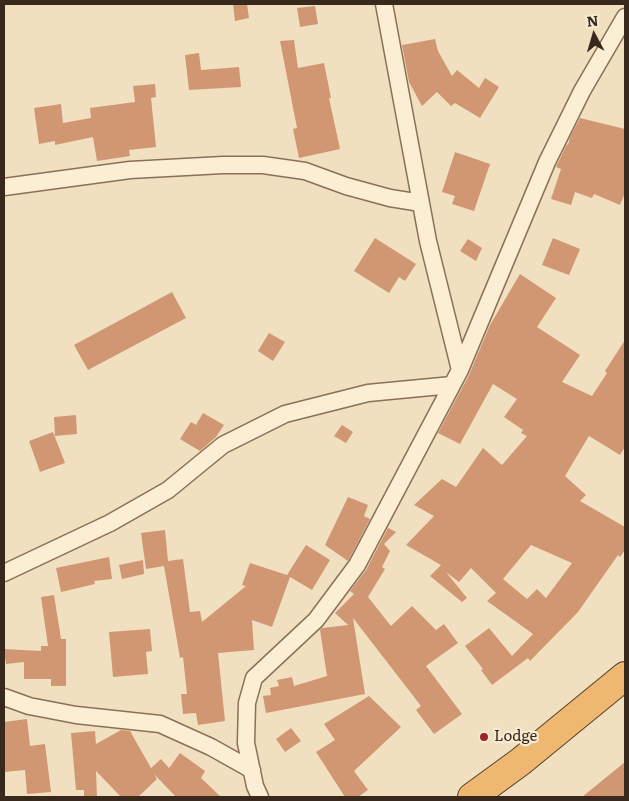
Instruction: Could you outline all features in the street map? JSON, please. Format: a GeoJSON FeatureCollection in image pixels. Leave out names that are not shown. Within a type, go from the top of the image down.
{"type":"FeatureCollection","features":[{"type":"Feature","properties":{"kind":"highway"},"geometry":{"type":"LineString","coordinates":[[472,797],[520,762],[625,676]]}},
{"type":"Feature","properties":{"kind":"street"},"geometry":{"type":"LineString","coordinates":[[384,4],[428,241],[460,370]]}},
{"type":"Feature","properties":{"kind":"street"},"geometry":{"type":"LineString","coordinates":[[260,797],[246,743],[247,703],[254,678],[316,620],[357,565],[460,370],[547,162],[582,91],[625,16]]}},
{"type":"Feature","properties":{"kind":"street"},"geometry":{"type":"LineString","coordinates":[[4,187],[130,170],[263,164],[305,171],[390,198],[421,203]]}},
{"type":"Feature","properties":{"kind":"street"},"geometry":{"type":"LineString","coordinates":[[4,573],[110,523],[168,490],[223,445],[285,414],[368,393],[452,385]]}},
{"type":"Feature","properties":{"kind":"street"},"geometry":{"type":"LineString","coordinates":[[4,697],[29,706],[76,715],[160,724],[211,747],[252,770]]}},
{"type":"Feature","properties":{"kind":"building"},"geometry":{"type":"Polygon","coordinates":[[[233,4],[247,4],[249,18],[235,21],[233,4]]]}},
{"type":"Feature","properties":{"kind":"building"},"geometry":{"type":"Polygon","coordinates":[[[315,6],[318,24],[300,27],[297,8],[315,6]]]}},
{"type":"Feature","properties":{"kind":"building"},"geometry":{"type":"Polygon","coordinates":[[[435,39],[438,51],[452,76],[457,70],[479,88],[485,78],[499,87],[480,118],[455,103],[451,106],[437,92],[422,106],[409,82],[402,45],[435,39]]]}},
{"type":"Feature","properties":{"kind":"building"},"geometry":{"type":"Polygon","coordinates":[[[294,40],[298,68],[324,63],[340,149],[299,158],[293,129],[297,128],[280,41],[294,40]]]}},
{"type":"Feature","properties":{"kind":"building"},"geometry":{"type":"Polygon","coordinates":[[[199,53],[201,70],[239,67],[241,87],[189,90],[185,55],[199,53]]]}},
{"type":"Feature","properties":{"kind":"building"},"geometry":{"type":"Polygon","coordinates":[[[155,84],[156,97],[151,98],[156,147],[129,150],[130,156],[97,161],[93,137],[55,145],[55,141],[39,144],[34,108],[61,104],[63,123],[91,118],[90,108],[135,102],[133,86],[155,84]]]}},
{"type":"Feature","properties":{"kind":"building"},"geometry":{"type":"Polygon","coordinates":[[[580,118],[625,129],[625,193],[620,205],[594,194],[592,198],[575,192],[571,205],[551,199],[561,169],[556,167],[580,118]]]}},
{"type":"Feature","properties":{"kind":"building"},"geometry":{"type":"Polygon","coordinates":[[[455,152],[490,164],[474,211],[452,204],[455,196],[442,192],[455,152]]]}},
{"type":"Feature","properties":{"kind":"building"},"geometry":{"type":"Polygon","coordinates":[[[375,238],[416,264],[405,281],[399,277],[389,293],[354,271],[375,238]]]}},
{"type":"Feature","properties":{"kind":"building"},"geometry":{"type":"Polygon","coordinates":[[[553,238],[580,249],[569,275],[542,265],[553,238]]]}},
{"type":"Feature","properties":{"kind":"building"},"geometry":{"type":"Polygon","coordinates":[[[468,239],[482,248],[476,261],[460,251],[468,239]]]}},
{"type":"Feature","properties":{"kind":"building"},"geometry":{"type":"Polygon","coordinates":[[[520,274],[556,298],[537,327],[580,355],[562,382],[592,396],[625,340],[625,447],[620,455],[589,436],[565,476],[586,495],[580,501],[625,527],[625,550],[620,557],[618,555],[578,612],[530,661],[528,658],[492,685],[481,670],[483,669],[465,646],[489,628],[512,656],[533,634],[487,601],[496,593],[471,568],[459,582],[446,572],[467,598],[462,602],[430,576],[441,565],[406,545],[434,516],[414,505],[442,479],[456,487],[483,448],[502,465],[527,436],[521,433],[523,430],[504,417],[517,399],[493,384],[460,444],[438,433],[469,375],[490,325],[520,274]],[[531,545],[503,579],[527,599],[537,589],[546,598],[572,563],[531,545]]]}},
{"type":"Feature","properties":{"kind":"building"},"geometry":{"type":"Polygon","coordinates":[[[172,292],[186,318],[88,370],[74,345],[172,292]]]}},
{"type":"Feature","properties":{"kind":"building"},"geometry":{"type":"Polygon","coordinates":[[[269,333],[285,342],[273,361],[258,351],[269,333]]]}},
{"type":"Feature","properties":{"kind":"building"},"geometry":{"type":"Polygon","coordinates":[[[203,413],[224,425],[216,437],[200,451],[180,439],[191,422],[196,425],[203,413]]]}},
{"type":"Feature","properties":{"kind":"building"},"geometry":{"type":"Polygon","coordinates":[[[76,415],[77,434],[55,436],[54,417],[76,415]]]}},
{"type":"Feature","properties":{"kind":"building"},"geometry":{"type":"Polygon","coordinates":[[[342,425],[353,432],[346,443],[334,436],[342,425]]]}},
{"type":"Feature","properties":{"kind":"building"},"geometry":{"type":"Polygon","coordinates":[[[53,432],[65,463],[40,472],[29,441],[53,432]]]}},
{"type":"Feature","properties":{"kind":"building"},"geometry":{"type":"Polygon","coordinates":[[[348,497],[368,505],[364,516],[370,519],[348,561],[325,545],[348,497]]]}},
{"type":"Feature","properties":{"kind":"building"},"geometry":{"type":"Polygon","coordinates":[[[388,528],[396,532],[384,544],[390,551],[382,567],[385,569],[368,597],[391,626],[412,606],[436,630],[444,624],[458,643],[426,666],[462,714],[434,734],[416,710],[421,706],[353,618],[365,694],[266,713],[263,696],[271,695],[270,688],[279,686],[277,680],[292,677],[294,686],[327,676],[320,630],[322,628],[348,625],[335,613],[354,594],[350,591],[366,570],[388,528]]]}},
{"type":"Feature","properties":{"kind":"building"},"geometry":{"type":"Polygon","coordinates":[[[165,530],[168,561],[183,559],[190,612],[200,611],[202,622],[246,586],[242,585],[250,563],[287,575],[306,545],[330,560],[312,590],[290,577],[272,627],[252,620],[254,650],[218,653],[225,721],[198,725],[196,713],[183,714],[181,694],[187,694],[183,657],[180,658],[164,566],[146,569],[141,533],[165,530]]]}},
{"type":"Feature","properties":{"kind":"building"},"geometry":{"type":"Polygon","coordinates":[[[109,557],[112,579],[94,581],[95,584],[61,592],[56,568],[109,557]]]}},
{"type":"Feature","properties":{"kind":"building"},"geometry":{"type":"Polygon","coordinates":[[[143,560],[144,574],[122,579],[119,565],[143,560]]]}},
{"type":"Feature","properties":{"kind":"building"},"geometry":{"type":"Polygon","coordinates":[[[54,595],[61,639],[66,639],[66,686],[51,686],[51,679],[24,679],[24,662],[6,664],[4,649],[41,651],[41,646],[48,646],[41,597],[54,595]]]}},
{"type":"Feature","properties":{"kind":"building"},"geometry":{"type":"Polygon","coordinates":[[[150,629],[152,651],[146,652],[148,674],[113,677],[109,632],[150,629]]]}},
{"type":"Feature","properties":{"kind":"building"},"geometry":{"type":"Polygon","coordinates":[[[369,696],[401,727],[354,771],[368,790],[358,797],[345,797],[316,752],[335,740],[324,724],[369,696]]]}},
{"type":"Feature","properties":{"kind":"building"},"geometry":{"type":"Polygon","coordinates":[[[27,719],[30,746],[45,744],[51,792],[27,794],[25,770],[4,772],[4,722],[27,719]]]}},
{"type":"Feature","properties":{"kind":"building"},"geometry":{"type":"Polygon","coordinates":[[[291,728],[301,741],[285,752],[276,739],[291,728]]]}},
{"type":"Feature","properties":{"kind":"building"},"geometry":{"type":"Polygon","coordinates":[[[121,730],[130,731],[151,768],[161,759],[169,768],[180,753],[205,771],[201,778],[221,797],[176,797],[154,774],[157,779],[138,797],[121,797],[96,771],[97,797],[84,797],[84,790],[76,790],[71,733],[95,731],[96,744],[121,730]]]}},
{"type":"Feature","properties":{"kind":"building"},"geometry":{"type":"Polygon","coordinates":[[[625,762],[625,797],[582,797],[625,762]]]}},
{"type":"Feature","properties":{"kind":"place","name":"Lodge"},"geometry":{"type":"Point","coordinates":[484,737]}}]}
